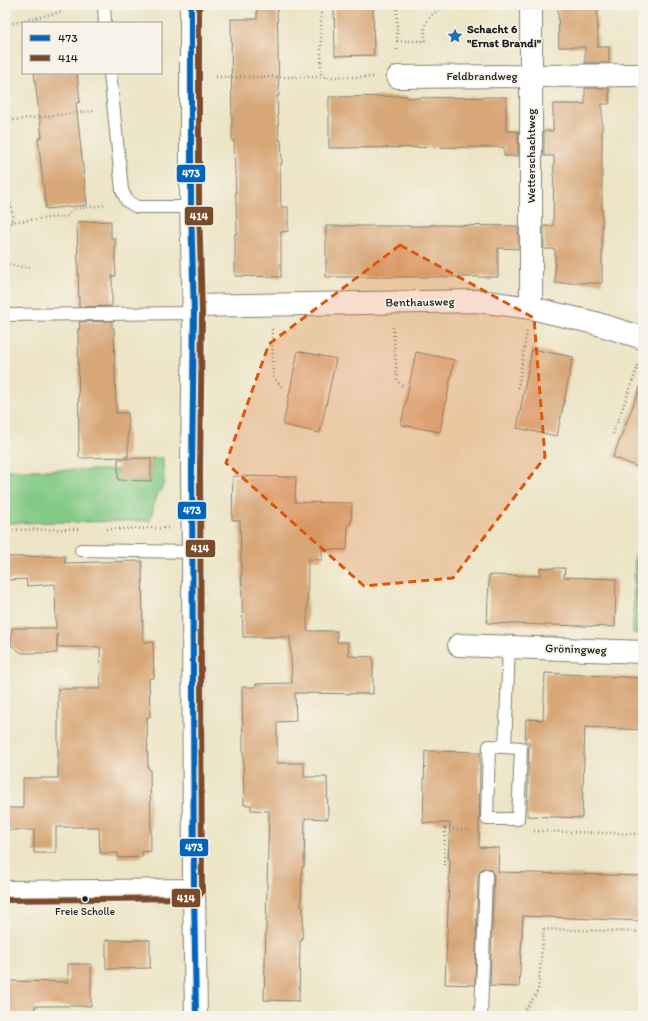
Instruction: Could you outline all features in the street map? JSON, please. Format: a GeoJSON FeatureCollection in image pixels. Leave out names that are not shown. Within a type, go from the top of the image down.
{"type":"FeatureCollection","features":[{"type":"Feature","properties":{"kind":"street"},"geometry":{"type":"LineString","coordinates":[[191,5],[191,207],[194,309],[192,469],[194,552],[194,890],[196,1016]]}},
{"type":"Feature","properties":{"kind":"street","name":"Wetterschachtweg"},"geometry":{"type":"LineString","coordinates":[[531,5],[531,308]]}},
{"type":"Feature","properties":{"kind":"street","name":"Feldbrandweg"},"geometry":{"type":"LineString","coordinates":[[398,77],[643,75]]}},
{"type":"Feature","properties":{"kind":"street","name":"Benthausweg"},"geometry":{"type":"LineString","coordinates":[[194,309],[271,304],[479,301],[531,308],[595,323],[643,338]]}},
{"type":"Feature","properties":{"kind":"street","name":"Gröningweg"},"geometry":{"type":"LineString","coordinates":[[459,645],[643,652]]}},
{"type":"Feature","properties":{"kind":"street"},"geometry":{"type":"LineString","coordinates":[[5,892],[194,890]]}},
{"type":"Feature","properties":{"kind":"lane"},"geometry":{"type":"LineString","coordinates":[[104,5],[105,22]]}},
{"type":"Feature","properties":{"kind":"lane"},"geometry":{"type":"LineString","coordinates":[[110,74],[122,190],[127,201],[137,207],[191,207]]}},
{"type":"Feature","properties":{"kind":"lane"},"geometry":{"type":"LineString","coordinates":[[5,315],[194,309]]}},
{"type":"Feature","properties":{"kind":"lane"},"geometry":{"type":"LineString","coordinates":[[81,550],[194,552]]}},
{"type":"Feature","properties":{"kind":"lane"},"geometry":{"type":"LineString","coordinates":[[504,747],[509,647]]}},
{"type":"Feature","properties":{"kind":"lane"},"geometry":{"type":"LineString","coordinates":[[489,746],[504,747],[521,748],[518,819],[487,818],[489,746]]}},
{"type":"Feature","properties":{"kind":"lane"},"geometry":{"type":"LineString","coordinates":[[481,1016],[486,875]]}},
{"type":"Feature","properties":{"kind":"path"},"geometry":{"type":"LineString","coordinates":[[5,25],[61,12],[60,8],[86,5]]}},
{"type":"Feature","properties":{"kind":"path"},"geometry":{"type":"LineString","coordinates":[[321,5],[321,77]]}},
{"type":"Feature","properties":{"kind":"path"},"geometry":{"type":"LineString","coordinates":[[191,77],[398,77],[397,5]]}},
{"type":"Feature","properties":{"kind":"path"},"geometry":{"type":"LineString","coordinates":[[397,41],[425,41],[425,26],[427,20],[434,13],[448,7],[464,10]]}},
{"type":"Feature","properties":{"kind":"path"},"geometry":{"type":"LineString","coordinates":[[5,121],[114,108]]}},
{"type":"Feature","properties":{"kind":"path"},"geometry":{"type":"LineString","coordinates":[[5,176],[13,216],[5,239]]}},
{"type":"Feature","properties":{"kind":"path"},"geometry":{"type":"LineString","coordinates":[[11,222],[68,216],[73,209],[127,201]]}},
{"type":"Feature","properties":{"kind":"path"},"geometry":{"type":"LineString","coordinates":[[5,263],[20,267],[32,267]]}},
{"type":"Feature","properties":{"kind":"path"},"geometry":{"type":"LineString","coordinates":[[391,302],[397,380],[402,386]]}},
{"type":"Feature","properties":{"kind":"path"},"geometry":{"type":"LineString","coordinates":[[271,304],[273,377],[282,387]]}},
{"type":"Feature","properties":{"kind":"path"},"geometry":{"type":"LineString","coordinates":[[518,388],[531,308]]}},
{"type":"Feature","properties":{"kind":"path"},"geometry":{"type":"LineString","coordinates":[[613,434],[640,360]]}},
{"type":"Feature","properties":{"kind":"path"},"geometry":{"type":"LineString","coordinates":[[521,1016],[538,991],[544,929],[643,932]]}},
{"type":"Feature","properties":{"kind":"highlighted area"},"geometry":{"type":"Polygon","coordinates":[[[400,245],[534,318],[545,457],[453,578],[364,586],[226,463],[269,344],[400,245]]]}},
{"type":"Feature","properties":{"kind":"green space"},"geometry":{"type":"Polygon","coordinates":[[[151,458],[163,458],[164,484],[156,498],[150,521],[5,523],[5,470],[118,470],[118,481],[151,481],[151,458]]]}},
{"type":"Feature","properties":{"kind":"green space"},"geometry":{"type":"Polygon","coordinates":[[[635,555],[643,555],[643,633],[633,633],[635,555]]]}},
{"type":"Feature","properties":{"kind":"building"},"geometry":{"type":"Polygon","coordinates":[[[277,5],[279,96],[277,96],[279,140],[281,140],[282,164],[280,164],[281,207],[288,207],[288,231],[281,232],[281,277],[235,276],[235,233],[237,233],[234,141],[232,141],[231,19],[257,19],[257,7],[277,5]]]}},
{"type":"Feature","properties":{"kind":"building"},"geometry":{"type":"Polygon","coordinates":[[[334,5],[373,5],[374,55],[335,56],[334,5]]]}},
{"type":"Feature","properties":{"kind":"building"},"geometry":{"type":"Polygon","coordinates":[[[558,5],[597,5],[598,47],[609,47],[609,63],[585,63],[585,47],[559,47],[558,5]]]}},
{"type":"Feature","properties":{"kind":"building"},"geometry":{"type":"Polygon","coordinates":[[[34,74],[77,74],[80,102],[76,103],[87,205],[46,209],[38,138],[42,137],[34,74]]]}},
{"type":"Feature","properties":{"kind":"building"},"geometry":{"type":"Polygon","coordinates":[[[585,88],[609,88],[609,104],[602,104],[602,283],[555,283],[555,249],[544,249],[544,226],[553,226],[554,156],[544,156],[544,131],[553,131],[553,104],[585,104],[585,88]]]}},
{"type":"Feature","properties":{"kind":"building"},"geometry":{"type":"Polygon","coordinates":[[[407,96],[407,98],[506,97],[506,131],[518,131],[518,156],[504,156],[504,147],[329,148],[329,97],[407,96]]]}},
{"type":"Feature","properties":{"kind":"building"},"geometry":{"type":"Polygon","coordinates":[[[111,221],[111,238],[115,238],[116,276],[112,276],[112,306],[79,307],[77,222],[111,221]]]}},
{"type":"Feature","properties":{"kind":"building"},"geometry":{"type":"Polygon","coordinates":[[[326,226],[518,226],[518,249],[498,248],[498,277],[326,277],[326,226]]]}},
{"type":"Feature","properties":{"kind":"building"},"geometry":{"type":"Polygon","coordinates":[[[112,321],[112,328],[114,328],[116,413],[128,413],[128,457],[79,458],[79,322],[112,321]]]}},
{"type":"Feature","properties":{"kind":"building"},"geometry":{"type":"Polygon","coordinates":[[[532,349],[573,357],[557,436],[517,428],[532,349]]]}},
{"type":"Feature","properties":{"kind":"building"},"geometry":{"type":"Polygon","coordinates":[[[298,351],[336,359],[320,433],[283,425],[298,351]]]}},
{"type":"Feature","properties":{"kind":"building"},"geometry":{"type":"Polygon","coordinates":[[[416,352],[454,360],[440,432],[401,425],[416,352]]]}},
{"type":"Feature","properties":{"kind":"building"},"geometry":{"type":"Polygon","coordinates":[[[641,385],[643,385],[643,469],[613,457],[641,385]]]}},
{"type":"Feature","properties":{"kind":"building"},"geometry":{"type":"Polygon","coordinates":[[[151,458],[151,481],[118,480],[118,459],[151,458]]]}},
{"type":"Feature","properties":{"kind":"building"},"geometry":{"type":"Polygon","coordinates":[[[233,476],[296,477],[295,502],[352,503],[351,524],[348,524],[347,550],[322,549],[322,560],[308,559],[307,631],[337,631],[337,642],[348,642],[349,656],[373,657],[373,694],[295,693],[296,721],[277,722],[277,763],[304,763],[304,777],[327,777],[328,819],[305,818],[304,867],[302,867],[301,907],[303,907],[303,923],[302,941],[300,941],[299,1001],[264,1000],[269,811],[251,810],[251,805],[244,805],[242,687],[256,687],[256,684],[292,683],[290,637],[243,637],[240,521],[232,520],[233,476]]]}},
{"type":"Feature","properties":{"kind":"building"},"geometry":{"type":"Polygon","coordinates":[[[65,556],[65,563],[142,561],[143,637],[144,642],[153,642],[154,678],[149,678],[150,717],[147,717],[148,769],[150,769],[151,851],[142,852],[142,857],[118,858],[118,853],[100,853],[99,827],[56,827],[56,853],[34,853],[34,830],[5,830],[5,808],[23,808],[23,778],[58,778],[58,689],[101,689],[100,647],[57,647],[57,653],[22,653],[11,645],[12,628],[56,628],[55,584],[27,586],[26,579],[6,580],[6,557],[65,556]]]}},
{"type":"Feature","properties":{"kind":"building"},"geometry":{"type":"Polygon","coordinates":[[[540,568],[565,568],[564,577],[616,579],[615,627],[487,623],[489,575],[540,576],[540,568]]]}},
{"type":"Feature","properties":{"kind":"building"},"geometry":{"type":"Polygon","coordinates":[[[545,673],[643,678],[643,730],[585,727],[582,818],[527,816],[529,742],[525,742],[526,719],[543,720],[545,673]]]}},
{"type":"Feature","properties":{"kind":"building"},"geometry":{"type":"Polygon","coordinates":[[[425,751],[480,752],[479,847],[499,848],[498,872],[643,876],[643,921],[523,916],[519,987],[490,986],[494,875],[490,869],[483,868],[478,875],[475,985],[445,984],[450,823],[423,823],[425,751]]]}},
{"type":"Feature","properties":{"kind":"building"},"geometry":{"type":"Polygon","coordinates":[[[106,940],[150,940],[150,968],[106,969],[106,940]]]}},
{"type":"Feature","properties":{"kind":"building"},"geometry":{"type":"Polygon","coordinates":[[[68,964],[91,964],[91,1006],[35,1006],[35,1016],[5,1016],[5,981],[68,982],[68,964]]]}},
{"type":"Feature","properties":{"kind":"transit line","name":"473"},"geometry":{"type":"LineString","coordinates":[[191,5],[191,207],[194,313],[192,469],[196,1016]]}},
{"type":"Feature","properties":{"kind":"transit line","name":"414"},"geometry":{"type":"LineString","coordinates":[[5,900],[194,898],[199,896],[202,892],[200,469],[202,313],[199,207],[199,5]]}},
{"type":"Feature","properties":{"kind":"place","name":"Schacht 6 \"Ernst Brandi\""},"geometry":{"type":"Point","coordinates":[455,36]}},
{"type":"Feature","properties":{"kind":"place","name":"Freie Scholle"},"geometry":{"type":"Point","coordinates":[85,899]}}]}
